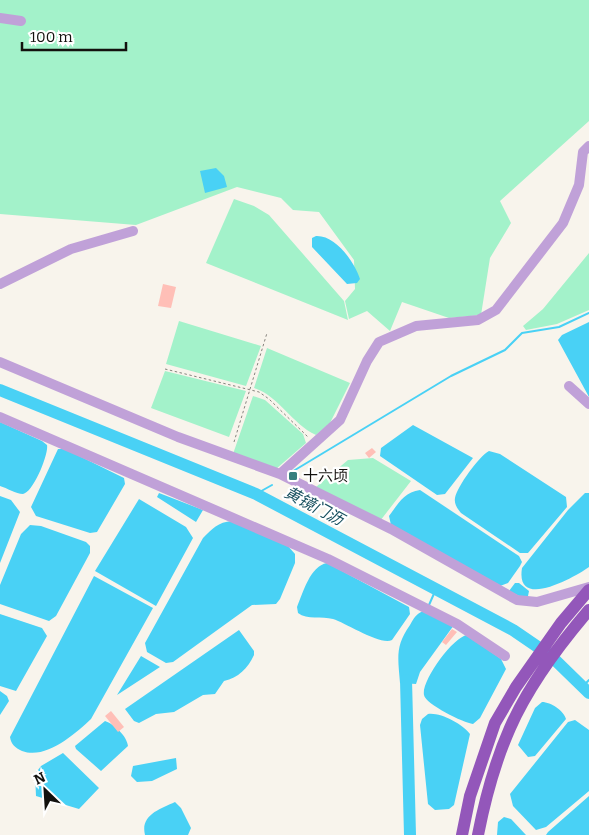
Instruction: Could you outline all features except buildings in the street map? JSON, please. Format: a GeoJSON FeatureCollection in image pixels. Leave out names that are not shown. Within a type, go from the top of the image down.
{"type":"FeatureCollection","features":[{"type":"Feature","properties":{"kind":"main road"},"geometry":{"type":"LineString","coordinates":[[462,835],[470,796],[495,723],[516,687],[575,604],[589,588]]}},
{"type":"Feature","properties":{"kind":"main road"},"geometry":{"type":"LineString","coordinates":[[478,835],[485,800],[509,729],[527,695],[588,611]]}},
{"type":"Feature","properties":{"kind":"lane"},"geometry":{"type":"LineString","coordinates":[[0,18],[21,22]]}},
{"type":"Feature","properties":{"kind":"lane"},"geometry":{"type":"LineString","coordinates":[[280,474],[340,420],[367,361],[379,342],[416,326],[478,320],[496,310],[563,222],[579,185],[583,152],[589,146]]}},
{"type":"Feature","properties":{"kind":"lane"},"geometry":{"type":"LineString","coordinates":[[0,284],[71,249],[132,231]]}},
{"type":"Feature","properties":{"kind":"lane"},"geometry":{"type":"LineString","coordinates":[[0,362],[178,437],[280,474],[391,529],[517,600],[537,602],[589,588]]}},
{"type":"Feature","properties":{"kind":"lane"},"geometry":{"type":"LineString","coordinates":[[569,386],[589,404]]}},
{"type":"Feature","properties":{"kind":"lane"},"geometry":{"type":"LineString","coordinates":[[0,417],[328,559],[457,624],[505,656]]}},
{"type":"Feature","properties":{"kind":"path"},"geometry":{"type":"LineString","coordinates":[[234,442],[268,333]]}},
{"type":"Feature","properties":{"kind":"path"},"geometry":{"type":"LineString","coordinates":[[165,369],[250,390],[269,398],[312,441]]}},
{"type":"Feature","properties":{"kind":"green space"},"geometry":{"type":"Polygon","coordinates":[[[0,0],[589,0],[589,121],[500,201],[511,223],[490,258],[481,315],[449,318],[402,302],[390,331],[367,311],[349,319],[345,301],[355,289],[354,260],[319,212],[293,210],[281,198],[237,187],[136,225],[0,214],[0,0]]]}},
{"type":"Feature","properties":{"kind":"green space"},"geometry":{"type":"Polygon","coordinates":[[[234,199],[254,206],[269,215],[344,301],[348,320],[206,263],[234,199]]]}},
{"type":"Feature","properties":{"kind":"green space"},"geometry":{"type":"Polygon","coordinates":[[[589,253],[589,310],[557,324],[526,330],[523,326],[543,309],[589,253]]]}},
{"type":"Feature","properties":{"kind":"green space"},"geometry":{"type":"Polygon","coordinates":[[[179,321],[261,346],[246,386],[166,364],[179,321]]]}},
{"type":"Feature","properties":{"kind":"green space"},"geometry":{"type":"Polygon","coordinates":[[[267,348],[350,383],[330,423],[316,435],[307,430],[271,397],[254,388],[267,348]]]}},
{"type":"Feature","properties":{"kind":"green space"},"geometry":{"type":"Polygon","coordinates":[[[165,371],[246,391],[229,437],[151,408],[165,371]]]}},
{"type":"Feature","properties":{"kind":"green space"},"geometry":{"type":"Polygon","coordinates":[[[253,396],[265,400],[303,434],[306,443],[276,469],[233,454],[253,396]]]}},
{"type":"Feature","properties":{"kind":"green space"},"geometry":{"type":"Polygon","coordinates":[[[373,458],[411,481],[380,521],[316,487],[348,460],[373,458]]]}},
{"type":"Feature","properties":{"kind":"water"},"geometry":{"type":"Polygon","coordinates":[[[216,168],[224,176],[227,187],[205,193],[200,171],[216,168]]]}},
{"type":"Feature","properties":{"kind":"water"},"geometry":{"type":"Polygon","coordinates":[[[316,236],[331,240],[344,251],[354,265],[360,279],[357,283],[347,284],[312,247],[312,238],[316,236]]]}},
{"type":"Feature","properties":{"kind":"water"},"geometry":{"type":"Polygon","coordinates":[[[589,322],[589,397],[558,340],[562,335],[589,322]]]}},
{"type":"Feature","properties":{"kind":"water"},"geometry":{"type":"Polygon","coordinates":[[[0,422],[47,445],[46,456],[40,472],[31,487],[23,494],[0,486],[0,422]]]}},
{"type":"Feature","properties":{"kind":"water"},"geometry":{"type":"Polygon","coordinates":[[[413,425],[473,458],[445,494],[437,495],[380,456],[381,448],[413,425]]]}},
{"type":"Feature","properties":{"kind":"water"},"geometry":{"type":"Polygon","coordinates":[[[58,449],[65,449],[124,478],[125,484],[97,532],[90,533],[36,516],[31,507],[58,449]]]}},
{"type":"Feature","properties":{"kind":"water"},"geometry":{"type":"Polygon","coordinates":[[[489,451],[500,454],[566,497],[567,507],[528,553],[520,553],[461,513],[455,504],[455,498],[464,480],[474,465],[489,451]]]}},
{"type":"Feature","properties":{"kind":"water"},"geometry":{"type":"Polygon","coordinates":[[[420,490],[519,556],[522,562],[508,583],[500,586],[391,525],[389,516],[399,503],[410,493],[420,490]]]}},
{"type":"Feature","properties":{"kind":"water"},"geometry":{"type":"Polygon","coordinates":[[[159,493],[203,510],[196,522],[157,497],[159,493]]]}},
{"type":"Feature","properties":{"kind":"water"},"geometry":{"type":"Polygon","coordinates":[[[585,493],[589,493],[589,567],[560,583],[548,587],[536,589],[528,587],[522,581],[522,568],[568,510],[585,493]]]}},
{"type":"Feature","properties":{"kind":"water"},"geometry":{"type":"Polygon","coordinates":[[[0,496],[11,500],[20,512],[0,563],[0,496]]]}},
{"type":"Feature","properties":{"kind":"water"},"geometry":{"type":"Polygon","coordinates":[[[139,499],[186,527],[193,538],[156,606],[95,571],[139,499]]]}},
{"type":"Feature","properties":{"kind":"water"},"geometry":{"type":"Polygon","coordinates":[[[232,521],[287,545],[295,554],[295,563],[280,599],[276,604],[252,605],[173,662],[166,663],[147,652],[145,643],[203,538],[219,524],[232,521]]]}},
{"type":"Feature","properties":{"kind":"water"},"geometry":{"type":"Polygon","coordinates":[[[30,525],[41,526],[86,542],[90,546],[90,553],[56,616],[49,621],[0,604],[0,585],[21,534],[30,525]]]}},
{"type":"Feature","properties":{"kind":"water"},"geometry":{"type":"Polygon","coordinates":[[[327,563],[409,607],[410,614],[392,640],[380,640],[333,619],[310,617],[298,613],[297,607],[308,581],[316,569],[327,563]]]}},
{"type":"Feature","properties":{"kind":"water"},"geometry":{"type":"Polygon","coordinates":[[[94,576],[153,608],[91,719],[77,732],[50,749],[31,753],[17,749],[11,742],[10,737],[94,576]]]}},
{"type":"Feature","properties":{"kind":"water"},"geometry":{"type":"Polygon","coordinates":[[[515,583],[519,583],[529,591],[528,596],[519,596],[509,591],[515,583]]]}},
{"type":"Feature","properties":{"kind":"water"},"geometry":{"type":"Polygon","coordinates":[[[423,611],[454,625],[420,672],[416,684],[400,683],[398,659],[402,639],[414,618],[423,611]]]}},
{"type":"Feature","properties":{"kind":"water"},"geometry":{"type":"Polygon","coordinates":[[[0,614],[42,628],[47,636],[16,691],[0,686],[0,614]]]}},
{"type":"Feature","properties":{"kind":"water"},"geometry":{"type":"Polygon","coordinates":[[[239,630],[254,651],[252,660],[242,672],[234,678],[224,681],[215,694],[203,695],[174,712],[156,714],[139,723],[134,721],[125,709],[239,630]]]}},
{"type":"Feature","properties":{"kind":"water"},"geometry":{"type":"Polygon","coordinates":[[[467,635],[501,659],[506,669],[480,718],[473,724],[454,717],[438,708],[426,699],[424,695],[427,680],[439,660],[454,643],[467,635]]]}},
{"type":"Feature","properties":{"kind":"water"},"geometry":{"type":"Polygon","coordinates":[[[141,656],[160,667],[117,695],[141,656]]]}},
{"type":"Feature","properties":{"kind":"water"},"geometry":{"type":"Polygon","coordinates":[[[0,691],[7,696],[9,701],[0,715],[0,691]]]}},
{"type":"Feature","properties":{"kind":"water"},"geometry":{"type":"Polygon","coordinates":[[[542,702],[557,708],[566,719],[535,756],[528,757],[518,745],[535,708],[542,702]]]}},
{"type":"Feature","properties":{"kind":"water"},"geometry":{"type":"Polygon","coordinates":[[[428,714],[439,715],[451,720],[462,726],[470,734],[454,805],[449,809],[435,810],[428,804],[420,725],[422,719],[428,714]]]}},
{"type":"Feature","properties":{"kind":"water"},"geometry":{"type":"Polygon","coordinates":[[[575,720],[589,730],[589,791],[546,827],[536,830],[513,806],[510,794],[568,722],[575,720]]]}},
{"type":"Feature","properties":{"kind":"water"},"geometry":{"type":"Polygon","coordinates":[[[105,721],[120,731],[128,746],[101,771],[75,746],[105,721]]]}},
{"type":"Feature","properties":{"kind":"water"},"geometry":{"type":"Polygon","coordinates":[[[63,753],[99,788],[79,809],[36,796],[35,774],[41,766],[63,753]]]}},
{"type":"Feature","properties":{"kind":"water"},"geometry":{"type":"Polygon","coordinates":[[[176,758],[177,769],[152,781],[137,782],[131,776],[133,766],[176,758]]]}},
{"type":"Feature","properties":{"kind":"water"},"geometry":{"type":"Polygon","coordinates":[[[589,796],[589,835],[546,835],[548,832],[589,796]]]}},
{"type":"Feature","properties":{"kind":"water"},"geometry":{"type":"Polygon","coordinates":[[[175,802],[181,808],[191,828],[188,835],[145,835],[145,822],[148,818],[158,810],[175,802]]]}},
{"type":"Feature","properties":{"kind":"water"},"geometry":{"type":"Polygon","coordinates":[[[504,817],[511,819],[526,835],[497,835],[498,822],[504,817]]]}},
{"type":"Feature","properties":{"kind":"waterway"},"geometry":{"type":"LineString","coordinates":[[290,473],[451,376],[505,350],[522,333],[559,327],[589,313]]}},
{"type":"Feature","properties":{"kind":"waterway","name":"黄镜门沥"},"geometry":{"type":"LineString","coordinates":[[0,390],[256,494],[513,630],[551,656],[589,693]]}},
{"type":"Feature","properties":{"kind":"waterway"},"geometry":{"type":"LineString","coordinates":[[256,494],[272,485]]}},
{"type":"Feature","properties":{"kind":"waterway"},"geometry":{"type":"LineString","coordinates":[[429,605],[436,589]]}},
{"type":"Feature","properties":{"kind":"waterway"},"geometry":{"type":"LineString","coordinates":[[406,680],[410,835]]}},
{"type":"Feature","properties":{"kind":"waterway"},"geometry":{"type":"LineString","coordinates":[[583,686],[589,680]]}},
{"type":"Feature","properties":{"kind":"place","name":"十六顷"},"geometry":{"type":"Point","coordinates":[293,476]}}]}
